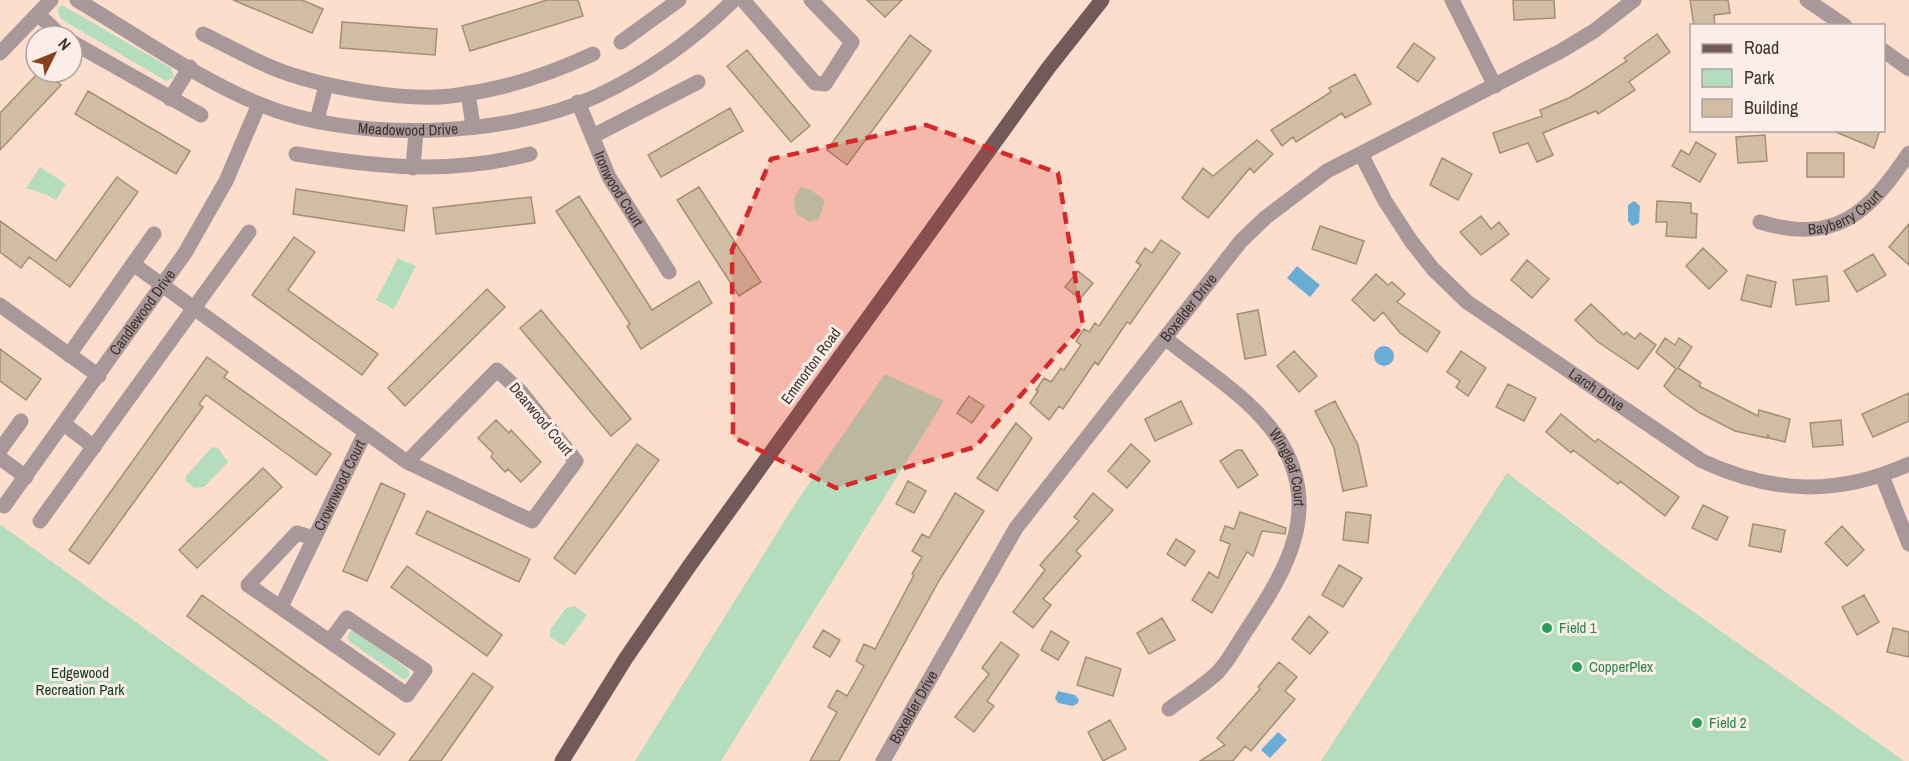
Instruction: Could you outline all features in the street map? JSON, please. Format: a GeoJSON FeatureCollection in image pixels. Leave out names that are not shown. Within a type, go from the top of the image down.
{"type":"FeatureCollection","features":[{"type":"Feature","properties":{"kind":"main road","name":"Emmorton Road"},"geometry":{"type":"LineString","coordinates":[[562,761],[626,658],[697,555],[1049,67],[1102,0]]}},
{"type":"Feature","properties":{"kind":"street"},"geometry":{"type":"LineString","coordinates":[[0,53],[51,0]]}},
{"type":"Feature","properties":{"kind":"street","name":"Meadowood Drive"},"geometry":{"type":"LineString","coordinates":[[77,0],[190,67],[259,104],[317,120],[376,129],[416,130],[515,120],[578,102],[614,87],[659,63],[688,41],[734,0]]}},
{"type":"Feature","properties":{"kind":"street"},"geometry":{"type":"LineString","coordinates":[[621,42],[678,0]]}},
{"type":"Feature","properties":{"kind":"street"},"geometry":{"type":"LineString","coordinates":[[744,0],[815,82],[825,84],[852,42],[811,0]]}},
{"type":"Feature","properties":{"kind":"street"},"geometry":{"type":"LineString","coordinates":[[1452,0],[1494,86]]}},
{"type":"Feature","properties":{"kind":"street","name":"Boxelder Drive"},"geometry":{"type":"LineString","coordinates":[[883,761],[1017,528],[1241,241],[1265,218],[1327,171],[1594,32],[1634,0]]}},
{"type":"Feature","properties":{"kind":"street"},"geometry":{"type":"LineString","coordinates":[[1807,0],[1842,24]]}},
{"type":"Feature","properties":{"kind":"street"},"geometry":{"type":"LineString","coordinates":[[38,14],[48,24]]}},
{"type":"Feature","properties":{"kind":"street"},"geometry":{"type":"LineString","coordinates":[[203,34],[274,68],[326,85],[413,95],[468,93],[525,80],[567,66],[593,54]]}},
{"type":"Feature","properties":{"kind":"street"},"geometry":{"type":"LineString","coordinates":[[84,49],[201,115]]}},
{"type":"Feature","properties":{"kind":"street"},"geometry":{"type":"LineString","coordinates":[[1885,52],[1909,69]]}},
{"type":"Feature","properties":{"kind":"street"},"geometry":{"type":"LineString","coordinates":[[170,99],[190,67]]}},
{"type":"Feature","properties":{"kind":"street"},"geometry":{"type":"LineString","coordinates":[[593,136],[698,82]]}},
{"type":"Feature","properties":{"kind":"street"},"geometry":{"type":"LineString","coordinates":[[317,120],[326,85]]}},
{"type":"Feature","properties":{"kind":"street"},"geometry":{"type":"LineString","coordinates":[[468,93],[473,126]]}},
{"type":"Feature","properties":{"kind":"street","name":"Ironwood Court"},"geometry":{"type":"LineString","coordinates":[[578,102],[609,177],[669,272]]}},
{"type":"Feature","properties":{"kind":"street","name":"Candlewood Drive"},"geometry":{"type":"LineString","coordinates":[[4,506],[163,286],[200,228],[226,181],[259,104]]}},
{"type":"Feature","properties":{"kind":"street"},"geometry":{"type":"LineString","coordinates":[[414,168],[416,130]]}},
{"type":"Feature","properties":{"kind":"street","name":"Larch Drive"},"geometry":{"type":"LineString","coordinates":[[1361,153],[1384,201],[1412,242],[1433,269],[1467,302],[1702,461],[1743,478],[1800,488],[1838,486],[1882,476],[1909,464]]}},
{"type":"Feature","properties":{"kind":"street","name":"Bayberry Court"},"geometry":{"type":"LineString","coordinates":[[1760,222],[1788,231],[1823,230],[1840,224],[1868,204],[1909,153]]}},
{"type":"Feature","properties":{"kind":"street"},"geometry":{"type":"LineString","coordinates":[[296,154],[361,165],[414,168],[481,165],[530,154]]}},
{"type":"Feature","properties":{"kind":"street"},"geometry":{"type":"LineString","coordinates":[[40,521],[249,232]]}},
{"type":"Feature","properties":{"kind":"street"},"geometry":{"type":"LineString","coordinates":[[69,355],[154,234]]}},
{"type":"Feature","properties":{"kind":"street","name":"Dearwood Court"},"geometry":{"type":"LineString","coordinates":[[133,264],[407,462],[532,520],[576,461],[520,391],[497,370],[407,462]]}},
{"type":"Feature","properties":{"kind":"street"},"geometry":{"type":"LineString","coordinates":[[0,305],[99,376]]}},
{"type":"Feature","properties":{"kind":"street","name":"Wingleaf Court"},"geometry":{"type":"LineString","coordinates":[[1165,338],[1240,397],[1263,420],[1283,446],[1294,472],[1299,499],[1297,533],[1278,583],[1218,672],[1169,709]]}},
{"type":"Feature","properties":{"kind":"street"},"geometry":{"type":"LineString","coordinates":[[0,450],[21,421]]}},
{"type":"Feature","properties":{"kind":"street"},"geometry":{"type":"LineString","coordinates":[[64,424],[94,447]]}},
{"type":"Feature","properties":{"kind":"street","name":"Crownwood Court"},"geometry":{"type":"LineString","coordinates":[[281,607],[365,433]]}},
{"type":"Feature","properties":{"kind":"street"},"geometry":{"type":"LineString","coordinates":[[0,458],[26,477]]}},
{"type":"Feature","properties":{"kind":"street"},"geometry":{"type":"LineString","coordinates":[[1882,476],[1909,544]]}},
{"type":"Feature","properties":{"kind":"street","name":"Crownwood Court"},"geometry":{"type":"LineString","coordinates":[[314,538],[297,533],[248,585],[406,695],[425,670],[346,618],[330,641]]}},
{"type":"Feature","properties":{"kind":"highlighted area"},"geometry":{"type":"Polygon","coordinates":[[[926,125],[1058,173],[1083,325],[975,447],[836,488],[733,437],[732,250],[771,159],[926,125]]]}},
{"type":"Feature","properties":{"kind":"green space"},"geometry":{"type":"Polygon","coordinates":[[[62,5],[171,68],[174,77],[166,81],[84,33],[84,24],[69,24],[61,19],[57,10],[62,5]]]}},
{"type":"Feature","properties":{"kind":"green space"},"geometry":{"type":"Polygon","coordinates":[[[40,167],[66,184],[56,200],[26,188],[40,167]]]}},
{"type":"Feature","properties":{"kind":"green space"},"geometry":{"type":"Polygon","coordinates":[[[800,187],[809,189],[825,200],[819,219],[810,222],[796,214],[794,199],[800,187]]]}},
{"type":"Feature","properties":{"kind":"green space"},"geometry":{"type":"Polygon","coordinates":[[[398,258],[416,266],[394,309],[376,300],[398,258]]]}},
{"type":"Feature","properties":{"kind":"green space"},"geometry":{"type":"Polygon","coordinates":[[[885,374],[944,401],[721,761],[635,761],[795,504],[885,374]]]}},
{"type":"Feature","properties":{"kind":"green space"},"geometry":{"type":"Polygon","coordinates":[[[212,447],[218,448],[228,462],[204,487],[194,488],[186,481],[186,476],[212,447]]]}},
{"type":"Feature","properties":{"kind":"green space","name":"CopperPlex"},"geometry":{"type":"Polygon","coordinates":[[[1507,473],[1639,573],[1904,761],[1321,761],[1507,473]]]}},
{"type":"Feature","properties":{"kind":"green space","name":"Edgewood Recreation Park"},"geometry":{"type":"Polygon","coordinates":[[[0,524],[5,528],[329,761],[0,761],[0,524]]]}},
{"type":"Feature","properties":{"kind":"green space"},"geometry":{"type":"Polygon","coordinates":[[[575,606],[587,615],[564,646],[550,637],[550,630],[566,608],[575,606]]]}},
{"type":"Feature","properties":{"kind":"green space"},"geometry":{"type":"Polygon","coordinates":[[[351,631],[356,632],[409,670],[409,677],[403,679],[349,641],[347,638],[351,631]]]}},
{"type":"Feature","properties":{"kind":"water"},"geometry":{"type":"Polygon","coordinates":[[[1634,201],[1640,206],[1639,223],[1632,226],[1628,221],[1628,205],[1634,201]]]}},
{"type":"Feature","properties":{"kind":"water"},"geometry":{"type":"Polygon","coordinates":[[[1297,266],[1320,285],[1310,297],[1287,278],[1297,266]]]}},
{"type":"Feature","properties":{"kind":"water"},"geometry":{"type":"Polygon","coordinates":[[[1384,346],[1391,349],[1394,356],[1391,363],[1384,366],[1377,363],[1374,356],[1377,349],[1384,346]]]}},
{"type":"Feature","properties":{"kind":"water"},"geometry":{"type":"Polygon","coordinates":[[[1058,691],[1075,695],[1079,700],[1078,703],[1073,706],[1058,703],[1055,698],[1058,691]]]}},
{"type":"Feature","properties":{"kind":"water"},"geometry":{"type":"Polygon","coordinates":[[[1278,732],[1287,740],[1270,758],[1261,750],[1278,732]]]}},
{"type":"Feature","properties":{"kind":"building"},"geometry":{"type":"Polygon","coordinates":[[[233,0],[302,0],[323,9],[312,33],[233,0]]]}},
{"type":"Feature","properties":{"kind":"building"},"geometry":{"type":"Polygon","coordinates":[[[547,0],[578,0],[583,16],[470,51],[462,26],[547,0]]]}},
{"type":"Feature","properties":{"kind":"building"},"geometry":{"type":"Polygon","coordinates":[[[867,0],[902,0],[885,17],[867,0]]]}},
{"type":"Feature","properties":{"kind":"building"},"geometry":{"type":"Polygon","coordinates":[[[1513,0],[1554,0],[1555,18],[1514,20],[1513,0]]]}},
{"type":"Feature","properties":{"kind":"building"},"geometry":{"type":"Polygon","coordinates":[[[1690,0],[1728,0],[1730,13],[1714,15],[1715,24],[1694,24],[1690,0]]]}},
{"type":"Feature","properties":{"kind":"building"},"geometry":{"type":"Polygon","coordinates":[[[342,22],[437,29],[435,55],[340,48],[342,22]]]}},
{"type":"Feature","properties":{"kind":"building"},"geometry":{"type":"Polygon","coordinates":[[[1657,34],[1670,52],[1629,82],[1635,90],[1598,114],[1596,111],[1543,133],[1553,155],[1537,162],[1528,143],[1500,153],[1493,133],[1542,116],[1540,110],[1569,98],[1589,86],[1627,61],[1624,58],[1657,34]]]}},
{"type":"Feature","properties":{"kind":"building"},"geometry":{"type":"Polygon","coordinates":[[[910,35],[931,51],[847,165],[827,150],[910,35]]]}},
{"type":"Feature","properties":{"kind":"building"},"geometry":{"type":"Polygon","coordinates":[[[1414,43],[1435,58],[1418,82],[1397,67],[1414,43]]]}},
{"type":"Feature","properties":{"kind":"building"},"geometry":{"type":"Polygon","coordinates":[[[747,50],[810,126],[791,142],[727,66],[747,50]]]}},
{"type":"Feature","properties":{"kind":"building"},"geometry":{"type":"Polygon","coordinates":[[[1355,74],[1371,104],[1345,118],[1342,113],[1296,142],[1293,137],[1282,146],[1271,130],[1331,92],[1329,88],[1355,74]]]}},
{"type":"Feature","properties":{"kind":"building"},"geometry":{"type":"Polygon","coordinates":[[[28,84],[61,85],[0,150],[0,113],[28,84]]]}},
{"type":"Feature","properties":{"kind":"building"},"geometry":{"type":"Polygon","coordinates":[[[88,91],[190,151],[176,174],[75,114],[88,91]]]}},
{"type":"Feature","properties":{"kind":"building"},"geometry":{"type":"Polygon","coordinates":[[[730,108],[743,131],[661,177],[648,155],[730,108]]]}},
{"type":"Feature","properties":{"kind":"building"},"geometry":{"type":"Polygon","coordinates":[[[1836,132],[1879,132],[1874,148],[1836,132]]]}},
{"type":"Feature","properties":{"kind":"building"},"geometry":{"type":"Polygon","coordinates":[[[1765,135],[1767,161],[1738,163],[1736,137],[1765,135]]]}},
{"type":"Feature","properties":{"kind":"building"},"geometry":{"type":"Polygon","coordinates":[[[1257,140],[1273,154],[1254,173],[1250,168],[1208,218],[1182,198],[1203,168],[1213,176],[1257,140]]]}},
{"type":"Feature","properties":{"kind":"building"},"geometry":{"type":"Polygon","coordinates":[[[1696,142],[1716,154],[1700,182],[1672,166],[1681,150],[1689,155],[1696,142]]]}},
{"type":"Feature","properties":{"kind":"building"},"geometry":{"type":"Polygon","coordinates":[[[1807,153],[1844,153],[1844,177],[1807,177],[1807,153]]]}},
{"type":"Feature","properties":{"kind":"building"},"geometry":{"type":"Polygon","coordinates":[[[1442,158],[1472,174],[1458,200],[1430,185],[1442,158]]]}},
{"type":"Feature","properties":{"kind":"building"},"geometry":{"type":"Polygon","coordinates":[[[117,177],[138,192],[70,287],[29,257],[21,268],[0,252],[0,221],[56,261],[117,177]]]}},
{"type":"Feature","properties":{"kind":"building"},"geometry":{"type":"Polygon","coordinates":[[[699,187],[761,282],[739,296],[677,200],[699,187]]]}},
{"type":"Feature","properties":{"kind":"building"},"geometry":{"type":"Polygon","coordinates":[[[296,189],[407,206],[404,231],[293,214],[296,189]]]}},
{"type":"Feature","properties":{"kind":"building"},"geometry":{"type":"Polygon","coordinates":[[[579,196],[652,310],[699,281],[712,303],[641,349],[627,326],[630,324],[556,211],[579,196]]]}},
{"type":"Feature","properties":{"kind":"building"},"geometry":{"type":"Polygon","coordinates":[[[531,197],[535,223],[436,234],[433,208],[531,197]]]}},
{"type":"Feature","properties":{"kind":"building"},"geometry":{"type":"Polygon","coordinates":[[[1657,201],[1691,203],[1691,213],[1697,214],[1696,238],[1666,236],[1667,222],[1656,222],[1657,201]]]}},
{"type":"Feature","properties":{"kind":"building"},"geometry":{"type":"Polygon","coordinates":[[[1481,216],[1491,229],[1499,222],[1509,234],[1481,255],[1460,232],[1481,216]]]}},
{"type":"Feature","properties":{"kind":"building"},"geometry":{"type":"Polygon","coordinates":[[[1909,224],[1909,265],[1889,247],[1909,224]]]}},
{"type":"Feature","properties":{"kind":"building"},"geometry":{"type":"Polygon","coordinates":[[[1320,226],[1364,241],[1356,264],[1312,249],[1320,226]]]}},
{"type":"Feature","properties":{"kind":"building"},"geometry":{"type":"Polygon","coordinates":[[[294,237],[315,252],[288,290],[378,354],[362,375],[252,295],[294,237]]]}},
{"type":"Feature","properties":{"kind":"building"},"geometry":{"type":"Polygon","coordinates":[[[1161,240],[1180,253],[1130,324],[1127,322],[1098,365],[1095,362],[1063,409],[1059,406],[1049,420],[1030,403],[1038,391],[1036,390],[1044,378],[1051,382],[1061,368],[1064,370],[1081,345],[1076,341],[1084,329],[1089,332],[1095,323],[1099,326],[1141,265],[1136,262],[1145,248],[1152,253],[1161,240]]]}},
{"type":"Feature","properties":{"kind":"building"},"geometry":{"type":"Polygon","coordinates":[[[1703,248],[1727,271],[1709,289],[1686,266],[1703,248]]]}},
{"type":"Feature","properties":{"kind":"building"},"geometry":{"type":"Polygon","coordinates":[[[1873,254],[1886,275],[1857,292],[1844,271],[1873,254]]]}},
{"type":"Feature","properties":{"kind":"building"},"geometry":{"type":"Polygon","coordinates":[[[1527,260],[1549,279],[1532,298],[1511,280],[1527,260]]]}},
{"type":"Feature","properties":{"kind":"building"},"geometry":{"type":"Polygon","coordinates":[[[1078,271],[1093,283],[1080,299],[1065,287],[1078,271]]]}},
{"type":"Feature","properties":{"kind":"building"},"geometry":{"type":"Polygon","coordinates":[[[1376,274],[1388,285],[1392,282],[1405,294],[1397,302],[1440,332],[1427,352],[1400,333],[1383,312],[1374,321],[1352,300],[1376,274]]]}},
{"type":"Feature","properties":{"kind":"building"},"geometry":{"type":"Polygon","coordinates":[[[1747,275],[1776,282],[1771,307],[1741,300],[1747,275]]]}},
{"type":"Feature","properties":{"kind":"building"},"geometry":{"type":"Polygon","coordinates":[[[1827,276],[1829,301],[1796,305],[1793,280],[1827,276]]]}},
{"type":"Feature","properties":{"kind":"building"},"geometry":{"type":"Polygon","coordinates":[[[487,289],[505,307],[405,406],[388,388],[487,289]]]}},
{"type":"Feature","properties":{"kind":"building"},"geometry":{"type":"Polygon","coordinates":[[[1591,304],[1624,335],[1626,332],[1635,339],[1640,333],[1656,345],[1638,369],[1598,342],[1575,320],[1591,304]]]}},
{"type":"Feature","properties":{"kind":"building"},"geometry":{"type":"Polygon","coordinates":[[[541,310],[631,419],[611,436],[520,328],[541,310]]]}},
{"type":"Feature","properties":{"kind":"building"},"geometry":{"type":"Polygon","coordinates":[[[1258,310],[1266,355],[1245,359],[1237,314],[1258,310]]]}},
{"type":"Feature","properties":{"kind":"building"},"geometry":{"type":"Polygon","coordinates":[[[1665,338],[1675,345],[1679,338],[1692,347],[1678,368],[1701,383],[1699,386],[1758,416],[1759,410],[1790,419],[1785,442],[1769,438],[1768,435],[1767,438],[1735,431],[1700,413],[1671,393],[1664,386],[1676,369],[1656,352],[1665,338]]]}},
{"type":"Feature","properties":{"kind":"building"},"geometry":{"type":"Polygon","coordinates":[[[0,349],[41,379],[26,400],[0,381],[0,349]]]}},
{"type":"Feature","properties":{"kind":"building"},"geometry":{"type":"Polygon","coordinates":[[[1294,351],[1317,376],[1299,392],[1277,366],[1294,351]]]}},
{"type":"Feature","properties":{"kind":"building"},"geometry":{"type":"Polygon","coordinates":[[[1461,351],[1486,368],[1468,396],[1456,387],[1460,381],[1447,372],[1461,351]]]}},
{"type":"Feature","properties":{"kind":"building"},"geometry":{"type":"Polygon","coordinates":[[[207,357],[228,372],[224,377],[331,454],[316,475],[206,395],[199,404],[203,407],[89,564],[69,550],[207,357]]]}},
{"type":"Feature","properties":{"kind":"building"},"geometry":{"type":"Polygon","coordinates":[[[1508,384],[1536,398],[1524,421],[1496,407],[1508,384]]]}},
{"type":"Feature","properties":{"kind":"building"},"geometry":{"type":"Polygon","coordinates":[[[1909,393],[1909,421],[1873,437],[1862,414],[1909,393]]]}},
{"type":"Feature","properties":{"kind":"building"},"geometry":{"type":"Polygon","coordinates":[[[969,396],[984,406],[972,423],[957,413],[969,396]]]}},
{"type":"Feature","properties":{"kind":"building"},"geometry":{"type":"Polygon","coordinates":[[[1181,401],[1192,424],[1155,441],[1145,419],[1181,401]]]}},
{"type":"Feature","properties":{"kind":"building"},"geometry":{"type":"Polygon","coordinates":[[[1335,401],[1358,445],[1367,486],[1343,491],[1334,448],[1315,411],[1335,401]]]}},
{"type":"Feature","properties":{"kind":"building"},"geometry":{"type":"Polygon","coordinates":[[[1561,414],[1595,442],[1598,439],[1679,497],[1665,516],[1620,481],[1618,484],[1573,450],[1571,453],[1546,432],[1561,414]]]}},
{"type":"Feature","properties":{"kind":"building"},"geometry":{"type":"Polygon","coordinates":[[[496,420],[509,433],[511,430],[541,462],[521,482],[508,469],[505,472],[491,457],[493,453],[478,438],[496,420]]]}},
{"type":"Feature","properties":{"kind":"building"},"geometry":{"type":"Polygon","coordinates":[[[1841,420],[1843,445],[1813,447],[1810,423],[1841,420]]]}},
{"type":"Feature","properties":{"kind":"building"},"geometry":{"type":"Polygon","coordinates":[[[1016,423],[1032,438],[997,491],[977,478],[1016,423]]]}},
{"type":"Feature","properties":{"kind":"building"},"geometry":{"type":"Polygon","coordinates":[[[637,444],[659,460],[575,574],[554,558],[637,444]]]}},
{"type":"Feature","properties":{"kind":"building"},"geometry":{"type":"Polygon","coordinates":[[[1131,444],[1150,461],[1127,488],[1108,471],[1131,444]]]}},
{"type":"Feature","properties":{"kind":"building"},"geometry":{"type":"Polygon","coordinates":[[[1237,450],[1242,450],[1258,475],[1238,488],[1220,461],[1237,450]]]}},
{"type":"Feature","properties":{"kind":"building"},"geometry":{"type":"Polygon","coordinates":[[[263,468],[282,487],[197,568],[179,550],[263,468]]]}},
{"type":"Feature","properties":{"kind":"building"},"geometry":{"type":"Polygon","coordinates":[[[908,481],[926,491],[914,513],[896,504],[908,481]]]}},
{"type":"Feature","properties":{"kind":"building"},"geometry":{"type":"Polygon","coordinates":[[[381,483],[405,494],[367,581],[343,571],[381,483]]]}},
{"type":"Feature","properties":{"kind":"building"},"geometry":{"type":"Polygon","coordinates":[[[955,493],[984,511],[940,579],[839,761],[810,761],[837,712],[828,707],[837,690],[847,696],[864,666],[856,661],[864,644],[875,649],[914,575],[912,574],[922,557],[912,551],[922,534],[929,538],[955,493]]]}},
{"type":"Feature","properties":{"kind":"building"},"geometry":{"type":"Polygon","coordinates":[[[1093,493],[1113,510],[1076,551],[1081,556],[1043,599],[1051,605],[1033,628],[1013,612],[1045,570],[1040,565],[1079,521],[1074,517],[1093,493]]]}},
{"type":"Feature","properties":{"kind":"building"},"geometry":{"type":"Polygon","coordinates":[[[1703,505],[1728,517],[1717,540],[1692,528],[1703,505]]]}},
{"type":"Feature","properties":{"kind":"building"},"geometry":{"type":"Polygon","coordinates":[[[427,511],[530,559],[519,582],[416,534],[427,511]]]}},
{"type":"Feature","properties":{"kind":"building"},"geometry":{"type":"Polygon","coordinates":[[[1240,512],[1286,528],[1285,534],[1262,531],[1253,556],[1247,552],[1212,613],[1192,600],[1209,572],[1218,578],[1230,544],[1220,540],[1225,526],[1234,529],[1240,512]]]}},
{"type":"Feature","properties":{"kind":"building"},"geometry":{"type":"Polygon","coordinates":[[[1346,512],[1371,515],[1368,543],[1343,540],[1346,512]]]}},
{"type":"Feature","properties":{"kind":"building"},"geometry":{"type":"Polygon","coordinates":[[[1753,524],[1785,530],[1781,552],[1749,546],[1753,524]]]}},
{"type":"Feature","properties":{"kind":"building"},"geometry":{"type":"Polygon","coordinates":[[[1842,526],[1864,550],[1847,566],[1825,543],[1842,526]]]}},
{"type":"Feature","properties":{"kind":"building"},"geometry":{"type":"Polygon","coordinates":[[[1176,539],[1195,551],[1185,566],[1167,554],[1176,539]]]}},
{"type":"Feature","properties":{"kind":"building"},"geometry":{"type":"Polygon","coordinates":[[[1339,565],[1362,578],[1343,607],[1322,595],[1339,565]]]}},
{"type":"Feature","properties":{"kind":"building"},"geometry":{"type":"Polygon","coordinates":[[[407,566],[502,635],[487,656],[391,587],[407,566]]]}},
{"type":"Feature","properties":{"kind":"building"},"geometry":{"type":"Polygon","coordinates":[[[202,595],[395,734],[379,755],[187,616],[202,595]]]}},
{"type":"Feature","properties":{"kind":"building"},"geometry":{"type":"Polygon","coordinates":[[[1864,595],[1879,622],[1857,635],[1842,607],[1864,595]]]}},
{"type":"Feature","properties":{"kind":"building"},"geometry":{"type":"Polygon","coordinates":[[[1309,616],[1328,632],[1310,654],[1292,639],[1309,616]]]}},
{"type":"Feature","properties":{"kind":"building"},"geometry":{"type":"Polygon","coordinates":[[[1162,618],[1175,640],[1149,654],[1137,633],[1162,618]]]}},
{"type":"Feature","properties":{"kind":"building"},"geometry":{"type":"Polygon","coordinates":[[[1893,628],[1909,632],[1909,657],[1887,652],[1893,628]]]}},
{"type":"Feature","properties":{"kind":"building"},"geometry":{"type":"Polygon","coordinates":[[[823,630],[840,640],[830,657],[813,647],[823,630]]]}},
{"type":"Feature","properties":{"kind":"building"},"geometry":{"type":"Polygon","coordinates":[[[1051,631],[1069,642],[1058,660],[1041,650],[1051,631]]]}},
{"type":"Feature","properties":{"kind":"building"},"geometry":{"type":"Polygon","coordinates":[[[1001,642],[1019,655],[987,701],[994,706],[974,732],[955,717],[989,674],[982,668],[1001,642]]]}},
{"type":"Feature","properties":{"kind":"building"},"geometry":{"type":"Polygon","coordinates":[[[1086,657],[1121,669],[1113,696],[1077,685],[1086,657]]]}},
{"type":"Feature","properties":{"kind":"building"},"geometry":{"type":"Polygon","coordinates":[[[1279,662],[1297,677],[1285,691],[1295,699],[1251,751],[1245,746],[1233,761],[1200,761],[1225,745],[1217,738],[1260,689],[1258,687],[1279,662]]]}},
{"type":"Feature","properties":{"kind":"building"},"geometry":{"type":"Polygon","coordinates":[[[473,673],[493,687],[441,761],[409,761],[473,673]]]}},
{"type":"Feature","properties":{"kind":"building"},"geometry":{"type":"Polygon","coordinates":[[[1110,720],[1126,749],[1103,761],[1088,732],[1110,720]]]}},
{"type":"Feature","properties":{"kind":"place","name":"Field 1"},"geometry":{"type":"Point","coordinates":[1547,628]}},
{"type":"Feature","properties":{"kind":"place","name":"CopperPlex"},"geometry":{"type":"Point","coordinates":[1577,667]}},
{"type":"Feature","properties":{"kind":"place","name":"Field 2"},"geometry":{"type":"Point","coordinates":[1697,723]}}]}
